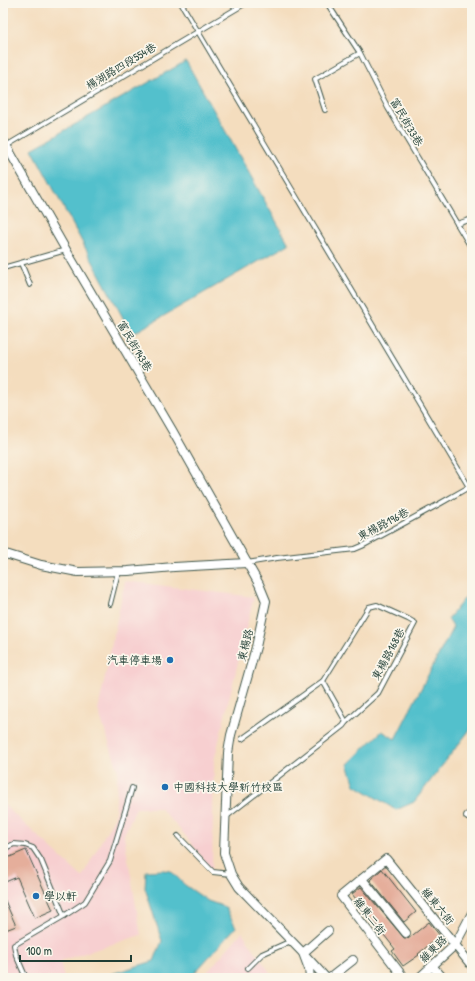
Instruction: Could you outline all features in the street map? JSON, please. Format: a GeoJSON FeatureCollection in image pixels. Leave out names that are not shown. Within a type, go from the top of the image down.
{"type":"FeatureCollection","features":[{"type":"Feature","properties":{"kind":"street","name":"富民街143巷"},"geometry":{"type":"LineString","coordinates":[[5,143],[172,430],[247,563]]}},
{"type":"Feature","properties":{"kind":"street"},"geometry":{"type":"LineString","coordinates":[[3,554],[41,565],[78,572],[247,563]]}},
{"type":"Feature","properties":{"kind":"street","name":"東楊路"},"geometry":{"type":"LineString","coordinates":[[247,563],[259,584],[266,601],[256,646],[231,735],[228,753],[224,853],[231,874],[239,887],[326,978]]}},
{"type":"Feature","properties":{"kind":"street","name":"維東二街"},"geometry":{"type":"LineString","coordinates":[[386,859],[340,896],[404,978]]}},
{"type":"Feature","properties":{"kind":"street","name":"維東六街"},"geometry":{"type":"LineString","coordinates":[[386,859],[472,966]]}},
{"type":"Feature","properties":{"kind":"street"},"geometry":{"type":"LineString","coordinates":[[362,879],[406,933]]}},
{"type":"Feature","properties":{"kind":"street","name":"維東路"},"geometry":{"type":"LineString","coordinates":[[419,978],[455,945],[472,914]]}},
{"type":"Feature","properties":{"kind":"street"},"geometry":{"type":"LineString","coordinates":[[303,953],[328,931]]}},
{"type":"Feature","properties":{"kind":"street","name":"東楊路"},"geometry":{"type":"LineString","coordinates":[[303,953],[310,978]]}},
{"type":"Feature","properties":{"kind":"street"},"geometry":{"type":"LineString","coordinates":[[330,978],[353,960]]}},
{"type":"Feature","properties":{"kind":"street"},"geometry":{"type":"LineString","coordinates":[[432,966],[443,978]]}},
{"type":"Feature","properties":{"kind":"lane"},"geometry":{"type":"LineString","coordinates":[[181,3],[470,486]]}},
{"type":"Feature","properties":{"kind":"lane","name":"楊湖路四段554巷"},"geometry":{"type":"LineString","coordinates":[[5,143],[246,3]]}},
{"type":"Feature","properties":{"kind":"lane","name":"富民街33巷"},"geometry":{"type":"LineString","coordinates":[[327,3],[360,53],[388,108],[472,249]]}},
{"type":"Feature","properties":{"kind":"lane"},"geometry":{"type":"LineString","coordinates":[[325,110],[315,79],[360,53]]}},
{"type":"Feature","properties":{"kind":"lane"},"geometry":{"type":"LineString","coordinates":[[457,224],[472,219]]}},
{"type":"Feature","properties":{"kind":"lane"},"geometry":{"type":"LineString","coordinates":[[3,268],[66,250]]}},
{"type":"Feature","properties":{"kind":"lane"},"geometry":{"type":"LineString","coordinates":[[21,263],[30,285]]}},
{"type":"Feature","properties":{"kind":"lane","name":"東楊路196巷"},"geometry":{"type":"LineString","coordinates":[[247,563],[355,549],[441,504],[470,486]]}},
{"type":"Feature","properties":{"kind":"lane"},"geometry":{"type":"LineString","coordinates":[[110,604],[118,571]]}},
{"type":"Feature","properties":{"kind":"lane","name":"東楊路168巷"},"geometry":{"type":"LineString","coordinates":[[226,817],[343,726],[378,693],[415,623],[408,618],[377,605],[368,607],[323,681],[242,739]]}},
{"type":"Feature","properties":{"kind":"lane"},"geometry":{"type":"LineString","coordinates":[[323,681],[346,722]]}},
{"type":"Feature","properties":{"kind":"lane"},"geometry":{"type":"LineString","coordinates":[[26,978],[16,956],[14,945],[85,902],[110,861],[132,788]]}},
{"type":"Feature","properties":{"kind":"lane"},"geometry":{"type":"LineString","coordinates":[[178,836],[213,872],[231,874]]}},
{"type":"Feature","properties":{"kind":"lane"},"geometry":{"type":"LineString","coordinates":[[3,849],[14,844],[25,845],[33,848],[41,860],[64,916]]}},
{"type":"Feature","properties":{"kind":"lane"},"geometry":{"type":"LineString","coordinates":[[248,968],[262,954],[291,940]]}},
{"type":"Feature","properties":{"kind":"shaded area","name":"中國科技大學新竹校區"},"geometry":{"type":"Polygon","coordinates":[[[125,581],[254,597],[214,761],[212,871],[184,834],[160,808],[136,808],[124,835],[141,935],[60,961],[64,978],[3,978],[3,804],[82,877],[115,816],[118,770],[98,710],[125,581]]]}},
{"type":"Feature","properties":{"kind":"shaded area"},"geometry":{"type":"Polygon","coordinates":[[[242,932],[274,978],[202,978],[242,932]]]}},
{"type":"Feature","properties":{"kind":"water"},"geometry":{"type":"Polygon","coordinates":[[[186,61],[289,244],[134,333],[129,329],[32,149],[186,61]]]}},
{"type":"Feature","properties":{"kind":"water"},"geometry":{"type":"Polygon","coordinates":[[[472,589],[472,727],[414,802],[396,810],[355,785],[348,764],[382,731],[395,739],[453,627],[448,619],[472,589]]]}},
{"type":"Feature","properties":{"kind":"water"},"geometry":{"type":"Polygon","coordinates":[[[146,871],[171,871],[185,885],[208,901],[225,907],[236,927],[190,978],[98,978],[154,961],[162,941],[145,888],[146,871]]]}},
{"type":"Feature","properties":{"kind":"building","name":"學以軒"},"geometry":{"type":"Polygon","coordinates":[[[26,850],[53,910],[35,918],[17,877],[3,883],[3,860],[26,850]]]}},
{"type":"Feature","properties":{"kind":"building"},"geometry":{"type":"Polygon","coordinates":[[[382,869],[416,912],[404,922],[370,880],[382,869]]]}},
{"type":"Feature","properties":{"kind":"building"},"geometry":{"type":"Polygon","coordinates":[[[361,887],[404,938],[408,939],[429,922],[440,936],[418,954],[419,955],[403,966],[392,951],[395,949],[352,894],[361,887]]]}},
{"type":"Feature","properties":{"kind":"building"},"geometry":{"type":"Polygon","coordinates":[[[3,896],[16,926],[3,931],[3,896]]]}},
{"type":"Feature","properties":{"kind":"place","name":"汽車停車場"},"geometry":{"type":"Point","coordinates":[170,660]}},
{"type":"Feature","properties":{"kind":"place","name":"中國科技大學新竹校區"},"geometry":{"type":"Point","coordinates":[165,787]}},
{"type":"Feature","properties":{"kind":"place","name":"學以軒"},"geometry":{"type":"Point","coordinates":[36,896]}}]}
